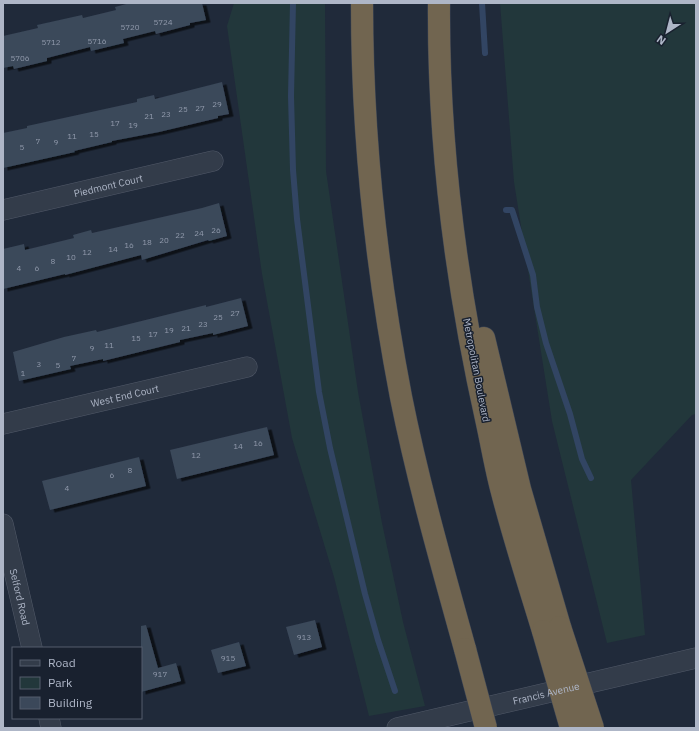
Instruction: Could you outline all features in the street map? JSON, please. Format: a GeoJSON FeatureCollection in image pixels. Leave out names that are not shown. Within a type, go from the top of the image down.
{"type":"FeatureCollection","features":[{"type":"Feature","properties":{"kind":"highway"},"geometry":{"type":"LineString","coordinates":[[362,3],[362,53],[370,189],[385,302],[401,397],[426,506],[486,728]]}},
{"type":"Feature","properties":{"kind":"highway","name":"Metropolitan Boulevard"},"geometry":{"type":"LineString","coordinates":[[439,3],[439,58],[448,188],[463,303],[502,492],[552,629],[571,728]]}},
{"type":"Feature","properties":{"kind":"highway"},"geometry":{"type":"LineString","coordinates":[[552,629],[593,728]]}},
{"type":"Feature","properties":{"kind":"street","name":"Piedmont Court"},"geometry":{"type":"LineString","coordinates":[[3,210],[213,161]]}},
{"type":"Feature","properties":{"kind":"street","name":"West End Court"},"geometry":{"type":"LineString","coordinates":[[3,424],[247,367]]}},
{"type":"Feature","properties":{"kind":"street","name":"Selford Road"},"geometry":{"type":"LineString","coordinates":[[3,524],[32,647]]}},
{"type":"Feature","properties":{"kind":"street","name":"Francis Avenue"},"geometry":{"type":"LineString","coordinates":[[397,728],[696,658]]}},
{"type":"Feature","properties":{"kind":"green space"},"geometry":{"type":"Polygon","coordinates":[[[234,3],[325,3],[326,171],[358,392],[382,523],[403,622],[425,706],[369,716],[334,577],[292,438],[262,274],[227,26],[234,3]]]}},
{"type":"Feature","properties":{"kind":"green space"},"geometry":{"type":"Polygon","coordinates":[[[500,3],[696,3],[696,414],[692,415],[631,480],[645,635],[607,643],[552,421],[514,182],[500,3]]]}},
{"type":"Feature","properties":{"kind":"building"},"geometry":{"type":"Polygon","coordinates":[[[130,3],[202,3],[206,20],[190,23],[190,25],[156,34],[155,31],[123,39],[124,43],[91,51],[90,47],[47,58],[47,61],[14,69],[13,66],[3,68],[3,36],[38,28],[37,25],[82,15],[83,18],[116,10],[115,7],[130,3]]]}},
{"type":"Feature","properties":{"kind":"building"},"geometry":{"type":"Polygon","coordinates":[[[222,82],[229,114],[218,116],[218,118],[112,141],[74,151],[75,152],[3,168],[3,133],[27,128],[27,126],[137,102],[137,99],[154,95],[155,99],[222,82]]]}},
{"type":"Feature","properties":{"kind":"building"},"geometry":{"type":"Polygon","coordinates":[[[219,203],[227,236],[208,240],[142,260],[141,255],[65,275],[3,289],[3,249],[24,244],[25,250],[74,238],[73,235],[91,230],[92,233],[219,203]]]}},
{"type":"Feature","properties":{"kind":"building"},"geometry":{"type":"Polygon","coordinates":[[[241,298],[248,326],[213,335],[213,333],[180,340],[180,342],[103,361],[103,359],[70,366],[71,369],[19,381],[13,352],[64,337],[96,330],[97,332],[206,305],[206,307],[241,298]]]}},
{"type":"Feature","properties":{"kind":"building"},"geometry":{"type":"Polygon","coordinates":[[[267,427],[274,455],[177,479],[170,450],[267,427]]]}},
{"type":"Feature","properties":{"kind":"building"},"geometry":{"type":"Polygon","coordinates":[[[139,457],[146,486],[50,510],[42,481],[139,457]]]}},
{"type":"Feature","properties":{"kind":"building"},"geometry":{"type":"Polygon","coordinates":[[[315,620],[322,647],[294,655],[286,627],[315,620]]]}},
{"type":"Feature","properties":{"kind":"building"},"geometry":{"type":"Polygon","coordinates":[[[146,625],[158,668],[176,663],[181,681],[142,692],[141,626],[146,625]]]}},
{"type":"Feature","properties":{"kind":"building"},"geometry":{"type":"Polygon","coordinates":[[[239,642],[246,666],[218,673],[211,650],[239,642]]]}},
{"type":"Feature","properties":{"kind":"waterway"},"geometry":{"type":"LineString","coordinates":[[293,3],[291,96],[293,170],[297,219],[319,392],[330,448],[365,594],[395,691]]}},
{"type":"Feature","properties":{"kind":"waterway"},"geometry":{"type":"LineString","coordinates":[[482,3],[485,53]]}},
{"type":"Feature","properties":{"kind":"waterway"},"geometry":{"type":"LineString","coordinates":[[506,210],[512,210],[533,275],[537,307],[546,343],[570,414],[582,459],[591,478]]}}]}
